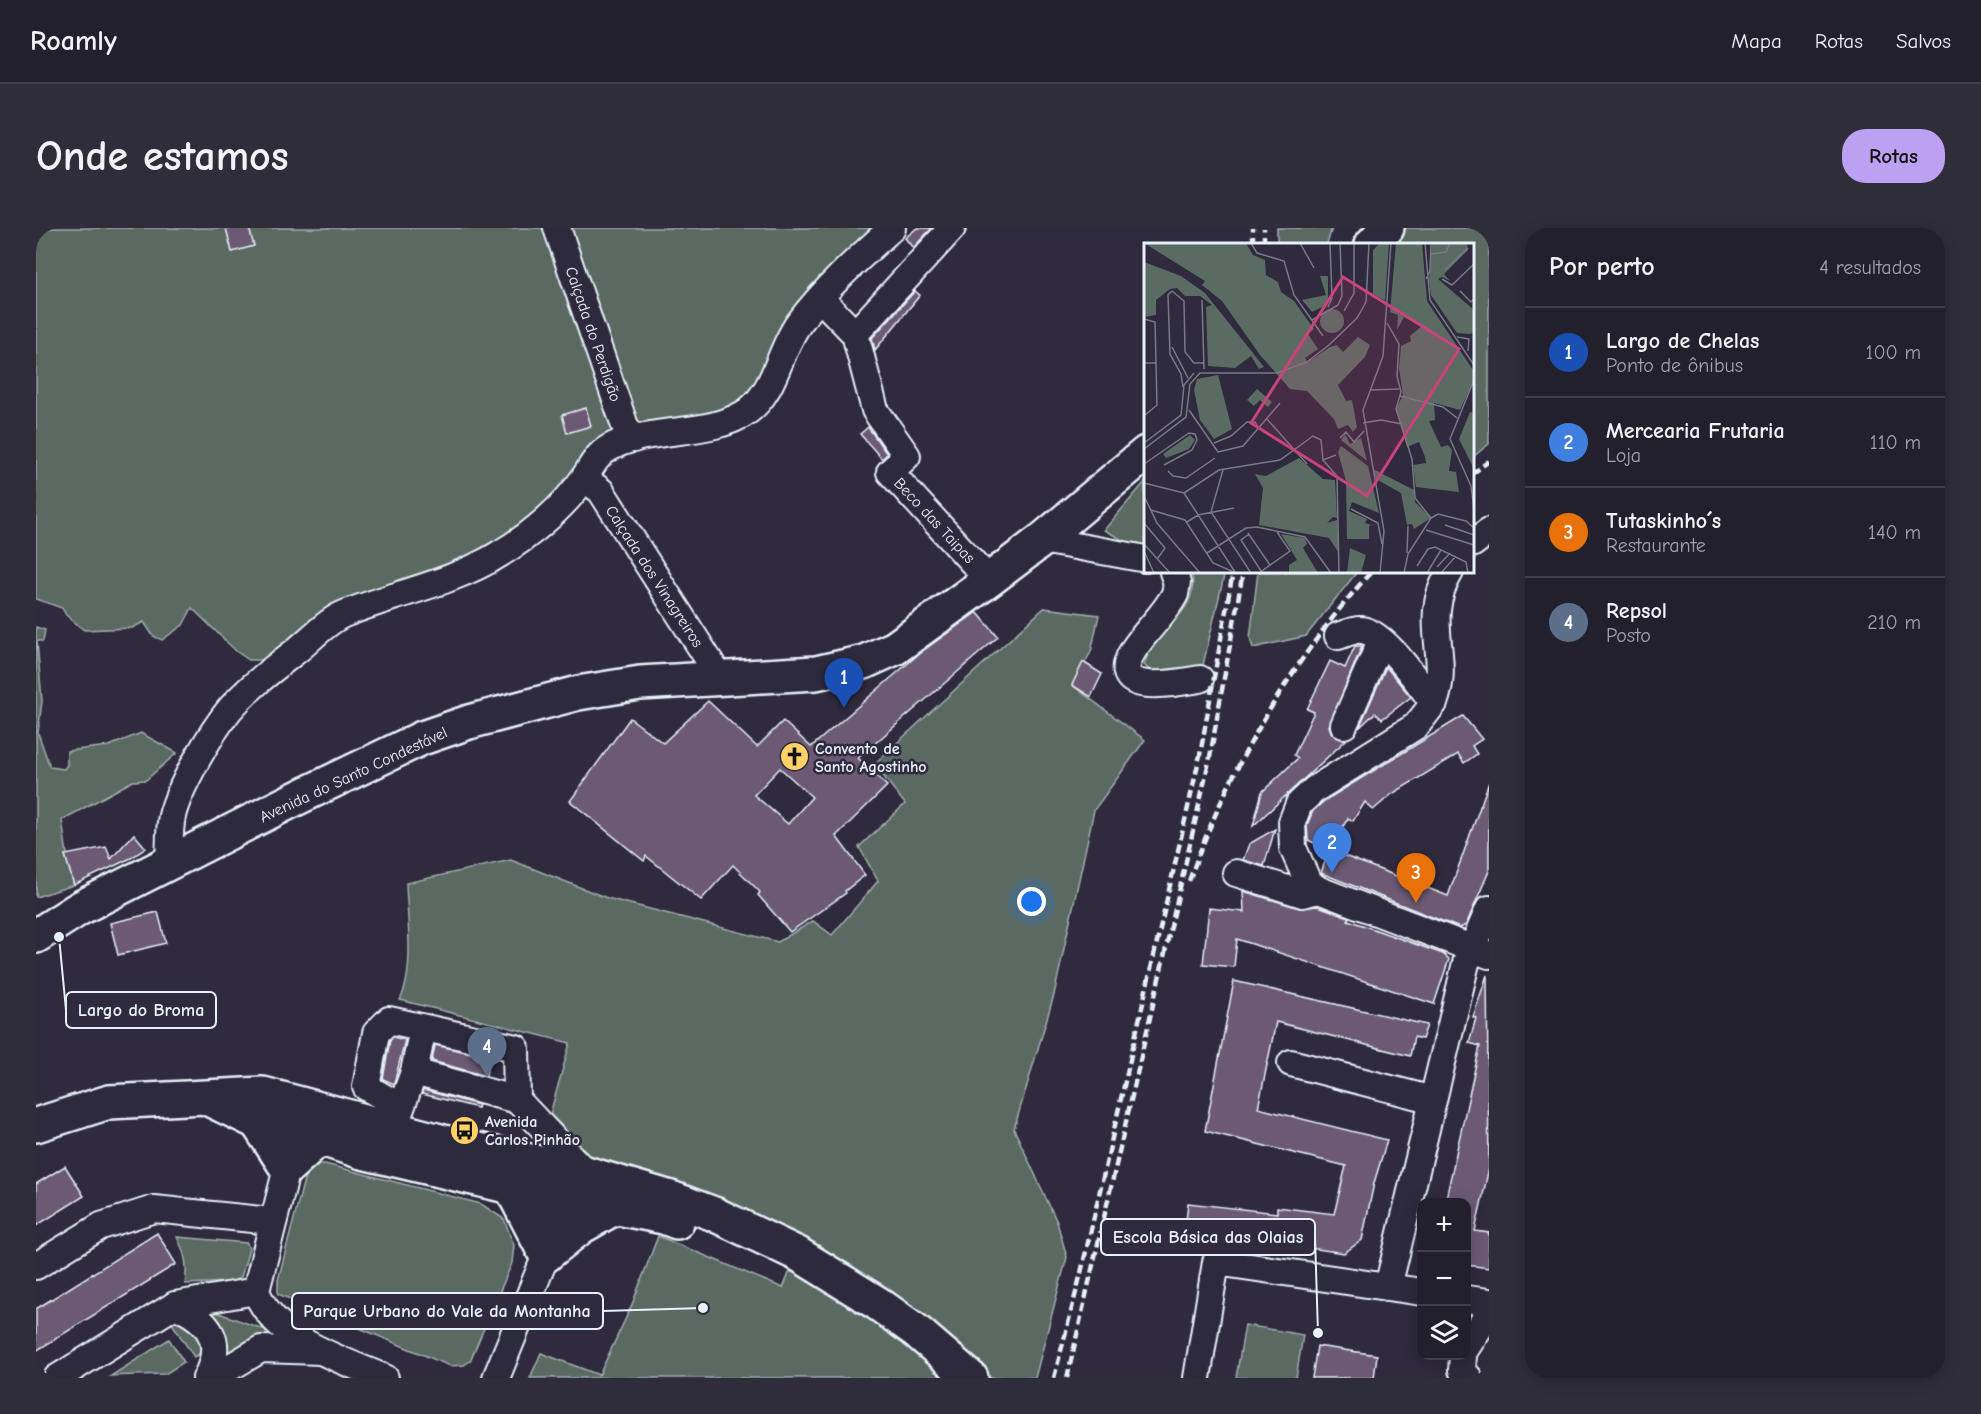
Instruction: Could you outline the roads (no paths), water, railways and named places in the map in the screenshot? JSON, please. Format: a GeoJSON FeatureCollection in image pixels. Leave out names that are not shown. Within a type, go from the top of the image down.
{"type":"FeatureCollection","features":[{"type":"Feature","properties":{"kind":"main road"},"geometry":{"type":"LineString","coordinates":[[1373,243],[1387,228]]}},
{"type":"Feature","properties":{"kind":"main road","name":"Avenida do Santo Condestável"},"geometry":{"type":"LineString","coordinates":[[36,936],[80,908],[169,862],[403,747],[469,722],[578,693],[640,684],[816,673],[864,662],[895,648],[989,580],[1042,540],[1144,455]]}},
{"type":"Feature","properties":{"kind":"main road"},"geometry":{"type":"LineString","coordinates":[[36,1125],[109,1102],[263,1094],[354,1120],[398,1118],[517,1174],[547,1194],[616,1207],[667,1207],[757,1233],[838,1277],[915,1330],[971,1378]]}},
{"type":"Feature","properties":{"kind":"main road"},"geometry":{"type":"LineString","coordinates":[[205,1097],[256,1122],[320,1138],[362,1152],[517,1174],[586,1173],[667,1207],[828,1295],[893,1340],[940,1378]]}},
{"type":"Feature","properties":{"kind":"main road"},"geometry":{"type":"LineString","coordinates":[[256,1122],[287,1168],[320,1138],[354,1120]]}},
{"type":"Feature","properties":{"kind":"main road"},"geometry":{"type":"LineString","coordinates":[[517,1174],[546,1255]]}},
{"type":"Feature","properties":{"kind":"main road"},"geometry":{"type":"LineString","coordinates":[[546,1255],[555,1222],[547,1194]]}},
{"type":"Feature","properties":{"kind":"main road"},"geometry":{"type":"LineString","coordinates":[[546,1255],[581,1227],[616,1207]]}},
{"type":"Feature","properties":{"kind":"street","name":"Calçada do Perdigão"},"geometry":{"type":"LineString","coordinates":[[557,228],[625,426],[634,439]]}},
{"type":"Feature","properties":{"kind":"street"},"geometry":{"type":"LineString","coordinates":[[169,862],[171,819],[181,788],[230,709],[260,680],[341,615],[412,589],[455,577],[502,553],[546,519],[584,478],[599,454],[634,439],[732,419],[755,405],[769,385],[798,324],[858,258],[892,228]]}},
{"type":"Feature","properties":{"kind":"street"},"geometry":{"type":"LineString","coordinates":[[855,334],[952,228]]}},
{"type":"Feature","properties":{"kind":"street","name":"Beco das Taipas"},"geometry":{"type":"LineString","coordinates":[[821,299],[855,334],[875,410],[907,456],[890,471],[989,580]]}},
{"type":"Feature","properties":{"kind":"street","name":"Calçada dos Vinagreiros"},"geometry":{"type":"LineString","coordinates":[[584,478],[600,491],[722,679]]}},
{"type":"Feature","properties":{"kind":"street"},"geometry":{"type":"LineString","coordinates":[[1474,543],[1489,531]]}},
{"type":"Feature","properties":{"kind":"street"},"geometry":{"type":"LineString","coordinates":[[1042,540],[1144,559]]}},
{"type":"Feature","properties":{"kind":"street"},"geometry":{"type":"LineString","coordinates":[[1173,573],[1177,583],[1175,594],[1134,648],[1127,667],[1130,676],[1137,683],[1146,686],[1200,679]]}},
{"type":"Feature","properties":{"kind":"street"},"geometry":{"type":"LineString","coordinates":[[1450,573],[1440,593],[1436,610],[1435,628],[1441,675],[1434,703],[1416,726],[1315,789],[1299,804],[1292,822],[1293,848],[1308,882],[1319,890],[1481,952]]}},
{"type":"Feature","properties":{"kind":"street"},"geometry":{"type":"LineString","coordinates":[[1338,636],[1362,629],[1381,641],[1434,703]]}},
{"type":"Feature","properties":{"kind":"street"},"geometry":{"type":"LineString","coordinates":[[1344,725],[1381,641]]}},
{"type":"Feature","properties":{"kind":"street"},"geometry":{"type":"LineString","coordinates":[[1236,873],[1303,894],[1319,890]]}},
{"type":"Feature","properties":{"kind":"street"},"geometry":{"type":"LineString","coordinates":[[1388,1287],[1466,963],[1481,952],[1489,909]]}},
{"type":"Feature","properties":{"kind":"street"},"geometry":{"type":"LineString","coordinates":[[423,1028],[414,1072],[398,1118],[366,1087],[376,1033],[389,1020],[516,1048],[517,1100]]}},
{"type":"Feature","properties":{"kind":"street"},"geometry":{"type":"LineString","coordinates":[[1291,1063],[1433,1100]]}},
{"type":"Feature","properties":{"kind":"street"},"geometry":{"type":"LineString","coordinates":[[414,1072],[517,1100],[586,1173]]}},
{"type":"Feature","properties":{"kind":"street"},"geometry":{"type":"LineString","coordinates":[[287,1168],[256,1291],[262,1306],[272,1318],[321,1351],[385,1378]]}},
{"type":"Feature","properties":{"kind":"street"},"geometry":{"type":"LineString","coordinates":[[36,1266],[101,1226],[154,1209],[272,1221]]}},
{"type":"Feature","properties":{"kind":"street"},"geometry":{"type":"LineString","coordinates":[[496,1378],[546,1255]]}},
{"type":"Feature","properties":{"kind":"street"},"geometry":{"type":"LineString","coordinates":[[1197,1378],[1216,1262],[1417,1291]]}},
{"type":"Feature","properties":{"kind":"street"},"geometry":{"type":"LineString","coordinates":[[57,1378],[175,1305],[256,1291]]}},
{"type":"Feature","properties":{"kind":"street"},"geometry":{"type":"LineString","coordinates":[[1471,1300],[1489,1302]]}},
{"type":"Feature","properties":{"kind":"street"},"geometry":{"type":"LineString","coordinates":[[175,1305],[198,1315],[212,1336],[214,1361],[206,1378]]}},
{"type":"Feature","properties":{"kind":"street"},"geometry":{"type":"LineString","coordinates":[[1471,1342],[1489,1313]]}},
{"type":"Feature","properties":{"kind":"street"},"geometry":{"type":"LineString","coordinates":[[212,1378],[261,1349],[321,1351]]}},
{"type":"Feature","properties":{"kind":"street"},"geometry":{"type":"LineString","coordinates":[[1463,1360],[1462,1370],[1469,1378]]}},
{"type":"Feature","properties":{"kind":"railway"},"geometry":{"type":"LineString","coordinates":[[1253,228],[1253,243]]}},
{"type":"Feature","properties":{"kind":"railway"},"geometry":{"type":"LineString","coordinates":[[1264,228],[1264,243]]}},
{"type":"Feature","properties":{"kind":"railway"},"geometry":{"type":"LineString","coordinates":[[1474,472],[1489,461]]}},
{"type":"Feature","properties":{"kind":"railway"},"geometry":{"type":"LineString","coordinates":[[1054,1378],[1081,1273],[1200,755],[1233,573]]}},
{"type":"Feature","properties":{"kind":"railway"},"geometry":{"type":"LineString","coordinates":[[1067,1378],[1210,757],[1243,573]]}},
{"type":"Feature","properties":{"kind":"railway"},"geometry":{"type":"LineString","coordinates":[[1189,881],[1223,798],[1265,718],[1314,642],[1370,573]]}},
{"type":"Feature","properties":{"kind":"place","name":"Largo de Chelas"},"geometry":{"type":"Point","coordinates":[844,708]}},
{"type":"Feature","properties":{"kind":"place","name":"Convento de Santo Agostinho"},"geometry":{"type":"Point","coordinates":[794,757]}},
{"type":"Feature","properties":{"kind":"place","name":"Mercearia Frutaria"},"geometry":{"type":"Point","coordinates":[1332,873]}},
{"type":"Feature","properties":{"kind":"place","name":"Tutaskinho´s"},"geometry":{"type":"Point","coordinates":[1416,903]}},
{"type":"Feature","properties":{"kind":"place","name":"Largo do Broma"},"geometry":{"type":"Point","coordinates":[59,937]}},
{"type":"Feature","properties":{"kind":"place","name":"Repsol"},"geometry":{"type":"Point","coordinates":[487,1077]}},
{"type":"Feature","properties":{"kind":"place","name":"Avenida Carlos Pinhão"},"geometry":{"type":"Point","coordinates":[464,1130]}},
{"type":"Feature","properties":{"kind":"place","name":"Parque Urbano do Vale da Montanha"},"geometry":{"type":"Point","coordinates":[703,1308]}},
{"type":"Feature","properties":{"kind":"place","name":"Escola Básica das Olaias"},"geometry":{"type":"Point","coordinates":[1318,1333]}}]}
